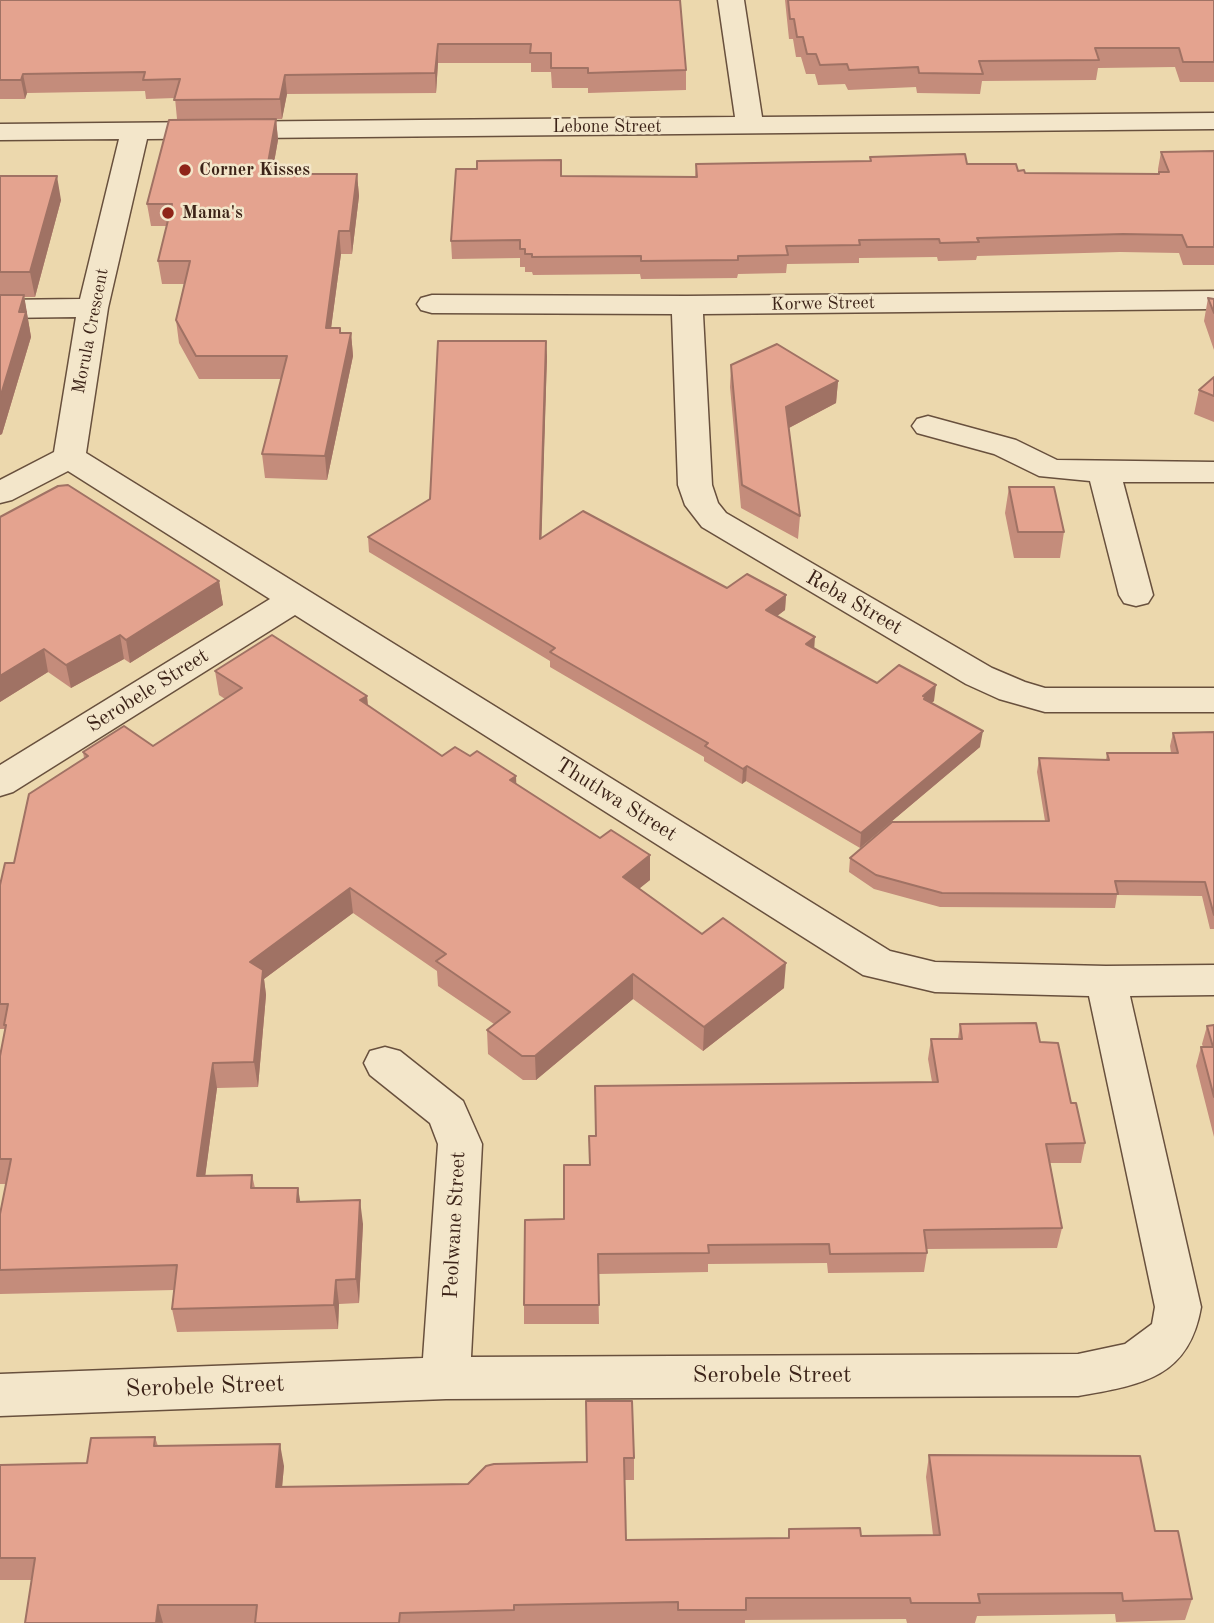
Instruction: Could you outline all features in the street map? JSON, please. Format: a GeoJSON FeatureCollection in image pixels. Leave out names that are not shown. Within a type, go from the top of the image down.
{"type":"FeatureCollection","features":[{"type":"Feature","properties":{"kind":"street"},"geometry":{"type":"LineString","coordinates":[[731,0],[750,125]]}},
{"type":"Feature","properties":{"kind":"street","name":"Lebone Street"},"geometry":{"type":"LineString","coordinates":[[0,132],[1214,121]]}},
{"type":"Feature","properties":{"kind":"street","name":"Morula Crescent"},"geometry":{"type":"LineString","coordinates":[[69,457],[93,308],[135,130]]}},
{"type":"Feature","properties":{"kind":"street","name":"Korwe Street"},"geometry":{"type":"LineString","coordinates":[[432,304],[687,305],[1214,300]]}},
{"type":"Feature","properties":{"kind":"street","name":"Reba Street"},"geometry":{"type":"LineString","coordinates":[[687,305],[695,485],[702,505],[714,520],[979,676],[1012,691],[1045,700],[1214,700]]}},
{"type":"Feature","properties":{"kind":"street"},"geometry":{"type":"LineString","coordinates":[[0,309],[93,308]]}},
{"type":"Feature","properties":{"kind":"street"},"geometry":{"type":"LineString","coordinates":[[928,426],[1005,447],[1051,469],[1214,472]]}},
{"type":"Feature","properties":{"kind":"street"},"geometry":{"type":"LineString","coordinates":[[0,493],[69,457]]}},
{"type":"Feature","properties":{"kind":"street","name":"Thutlwa Street"},"geometry":{"type":"LineString","coordinates":[[69,457],[878,964],[935,977],[1106,981],[1214,980]]}},
{"type":"Feature","properties":{"kind":"street"},"geometry":{"type":"LineString","coordinates":[[1104,472],[1136,595]]}},
{"type":"Feature","properties":{"kind":"street","name":"Serobele Street"},"geometry":{"type":"LineString","coordinates":[[0,783],[295,599]]}},
{"type":"Feature","properties":{"kind":"street","name":"Serobele Street"},"geometry":{"type":"LineString","coordinates":[[0,1395],[446,1378],[1079,1374],[1121,1368],[1150,1354],[1173,1333],[1178,1307],[1106,981]]}},
{"type":"Feature","properties":{"kind":"street","name":"Peolwane Street"},"geometry":{"type":"LineString","coordinates":[[385,1063],[449,1113],[460,1144],[446,1378]]}},
{"type":"Feature","properties":{"kind":"building"},"geometry":{"type":"Polygon","coordinates":[[[0,0],[680,0],[686,70],[588,73],[588,68],[551,68],[551,53],[530,53],[531,44],[438,44],[435,73],[285,75],[280,99],[174,100],[180,79],[143,80],[145,72],[23,74],[21,80],[0,80],[0,0]]]}},
{"type":"Feature","properties":{"kind":"building"},"geometry":{"type":"Polygon","coordinates":[[[788,0],[1214,0],[1214,62],[1183,62],[1179,48],[1095,48],[1099,60],[979,61],[983,74],[919,73],[918,67],[849,70],[847,64],[820,65],[816,54],[807,54],[803,37],[797,37],[794,19],[790,19],[788,0]]]}},
{"type":"Feature","properties":{"kind":"building"},"geometry":{"type":"Polygon","coordinates":[[[276,119],[266,174],[357,174],[350,231],[339,231],[326,328],[340,328],[340,333],[351,333],[325,456],[262,454],[287,356],[196,356],[176,320],[190,261],[158,261],[172,204],[147,204],[169,120],[276,119]]]}},
{"type":"Feature","properties":{"kind":"building"},"geometry":{"type":"Polygon","coordinates":[[[1214,151],[1214,247],[1187,247],[1182,235],[977,238],[979,242],[940,243],[939,239],[859,240],[860,245],[786,246],[788,255],[738,256],[738,260],[641,261],[641,256],[532,257],[532,254],[525,254],[525,249],[520,249],[520,240],[451,241],[456,169],[477,169],[477,161],[561,160],[561,176],[697,177],[696,164],[871,161],[870,157],[965,154],[967,164],[1016,164],[1018,171],[1024,170],[1025,173],[1159,174],[1169,172],[1161,152],[1214,151]]]}},
{"type":"Feature","properties":{"kind":"building"},"geometry":{"type":"Polygon","coordinates":[[[0,176],[57,176],[30,272],[0,272],[0,176]]]}},
{"type":"Feature","properties":{"kind":"building"},"geometry":{"type":"Polygon","coordinates":[[[0,295],[24,295],[19,312],[26,312],[0,398],[0,295]]]}},
{"type":"Feature","properties":{"kind":"building"},"geometry":{"type":"Polygon","coordinates":[[[1208,298],[1214,299],[1214,313],[1208,298]]]}},
{"type":"Feature","properties":{"kind":"building"},"geometry":{"type":"Polygon","coordinates":[[[438,341],[546,341],[540,539],[583,511],[727,588],[747,574],[786,595],[766,610],[815,637],[806,644],[877,683],[899,665],[936,685],[923,696],[926,697],[924,699],[983,731],[861,833],[747,766],[743,769],[705,746],[708,743],[550,652],[555,648],[368,537],[430,499],[438,341]]]}},
{"type":"Feature","properties":{"kind":"building"},"geometry":{"type":"Polygon","coordinates":[[[777,344],[838,381],[786,407],[800,516],[742,485],[731,365],[777,344]]]}},
{"type":"Feature","properties":{"kind":"building"},"geometry":{"type":"Polygon","coordinates":[[[1214,377],[1214,396],[1199,390],[1214,377]]]}},
{"type":"Feature","properties":{"kind":"building"},"geometry":{"type":"Polygon","coordinates":[[[68,485],[219,581],[126,640],[120,635],[66,665],[44,649],[0,676],[0,517],[58,486],[68,485]]]}},
{"type":"Feature","properties":{"kind":"building"},"geometry":{"type":"Polygon","coordinates":[[[1009,487],[1054,487],[1064,532],[1018,532],[1009,487]]]}},
{"type":"Feature","properties":{"kind":"building"},"geometry":{"type":"Polygon","coordinates":[[[272,635],[367,696],[360,700],[442,756],[455,747],[470,756],[477,751],[516,776],[510,780],[600,838],[611,830],[650,855],[623,877],[702,934],[723,918],[786,963],[704,1027],[633,974],[535,1056],[522,1056],[487,1030],[510,1012],[436,961],[446,954],[350,888],[250,962],[263,970],[254,1062],[213,1063],[197,1176],[252,1175],[251,1188],[298,1188],[297,1202],[360,1200],[356,1279],[336,1280],[334,1305],[172,1309],[177,1265],[0,1270],[0,1214],[11,1159],[0,1159],[0,1056],[8,1004],[0,1004],[0,885],[5,863],[14,863],[29,794],[88,756],[83,752],[124,726],[153,746],[242,688],[215,671],[272,635]]]}},
{"type":"Feature","properties":{"kind":"building"},"geometry":{"type":"Polygon","coordinates":[[[1214,732],[1214,915],[1205,882],[1115,881],[1118,894],[942,893],[876,875],[850,858],[892,822],[1049,821],[1039,758],[1109,760],[1107,753],[1178,753],[1173,733],[1214,732]]]}},
{"type":"Feature","properties":{"kind":"building"},"geometry":{"type":"Polygon","coordinates":[[[1036,1023],[1040,1042],[1058,1043],[1071,1103],[1076,1103],[1085,1143],[1046,1144],[1062,1228],[924,1230],[927,1253],[830,1254],[829,1244],[708,1245],[709,1253],[598,1254],[599,1305],[524,1305],[525,1220],[564,1219],[564,1165],[590,1165],[589,1136],[596,1136],[595,1086],[938,1082],[931,1039],[962,1039],[960,1024],[1036,1023]]]}},
{"type":"Feature","properties":{"kind":"building"},"geometry":{"type":"Polygon","coordinates":[[[1214,1025],[1214,1097],[1201,1047],[1213,1047],[1207,1026],[1214,1025]]]}},
{"type":"Feature","properties":{"kind":"building"},"geometry":{"type":"Polygon","coordinates":[[[586,1401],[632,1401],[634,1458],[624,1458],[626,1540],[789,1538],[789,1529],[860,1528],[861,1536],[940,1535],[929,1455],[1140,1456],[1155,1531],[1178,1531],[1192,1599],[1123,1601],[1122,1593],[978,1594],[980,1603],[911,1603],[910,1598],[746,1598],[746,1610],[678,1610],[678,1602],[514,1605],[514,1610],[400,1613],[399,1623],[255,1623],[257,1605],[158,1605],[156,1623],[25,1623],[35,1558],[0,1558],[0,1465],[87,1463],[91,1438],[155,1437],[154,1446],[280,1444],[276,1487],[468,1484],[486,1466],[494,1464],[587,1462],[586,1401]]]}},
{"type":"Feature","properties":{"kind":"place","name":"Corner Kisses"},"geometry":{"type":"Point","coordinates":[185,170]}},
{"type":"Feature","properties":{"kind":"place","name":"Mama's"},"geometry":{"type":"Point","coordinates":[168,213]}}]}
